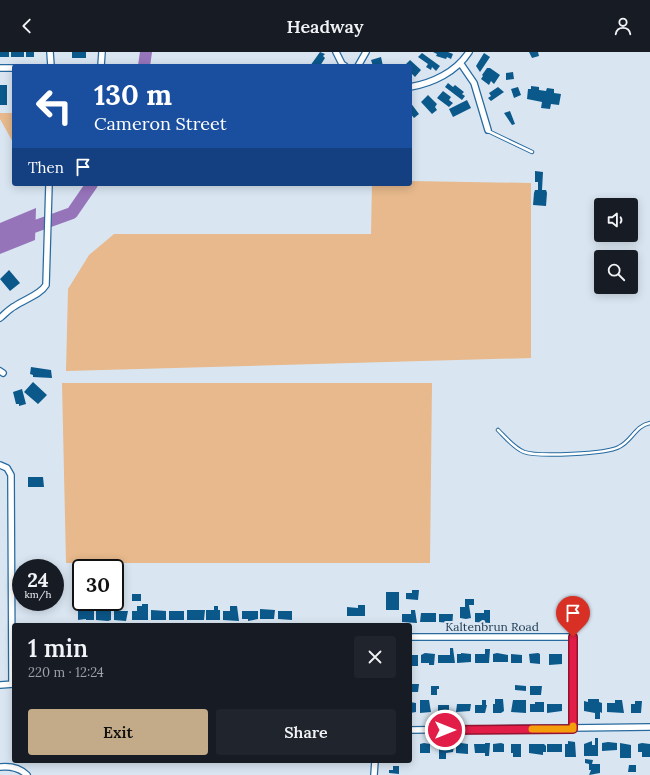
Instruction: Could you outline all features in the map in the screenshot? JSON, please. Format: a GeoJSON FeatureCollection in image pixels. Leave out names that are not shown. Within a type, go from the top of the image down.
{"type":"FeatureCollection","features":[{"type":"Feature","properties":{"kind":"street"},"geometry":{"type":"LineString","coordinates":[[50,52],[51,64]]}},
{"type":"Feature","properties":{"kind":"street"},"geometry":{"type":"LineString","coordinates":[[101,64],[102,52]]}},
{"type":"Feature","properties":{"kind":"street"},"geometry":{"type":"LineString","coordinates":[[336,52],[342,64]]}},
{"type":"Feature","properties":{"kind":"street"},"geometry":{"type":"LineString","coordinates":[[359,64],[366,52]]}},
{"type":"Feature","properties":{"kind":"street"},"geometry":{"type":"LineString","coordinates":[[412,87],[422,85],[440,78],[461,64],[470,52]]}},
{"type":"Feature","properties":{"kind":"street"},"geometry":{"type":"LineString","coordinates":[[461,64],[474,83],[488,130]]}},
{"type":"Feature","properties":{"kind":"street"},"geometry":{"type":"LineString","coordinates":[[0,68],[12,68]]}},
{"type":"Feature","properties":{"kind":"street"},"geometry":{"type":"LineString","coordinates":[[0,318],[12,307],[42,292],[46,285],[49,186]]}},
{"type":"Feature","properties":{"kind":"street"},"geometry":{"type":"LineString","coordinates":[[0,465],[7,468],[11,475],[13,623]]}},
{"type":"Feature","properties":{"kind":"street","name":"Kaltenbrun Road"},"geometry":{"type":"LineString","coordinates":[[412,637],[573,637],[573,729]]}},
{"type":"Feature","properties":{"kind":"street"},"geometry":{"type":"LineString","coordinates":[[0,685],[12,684]]}},
{"type":"Feature","properties":{"kind":"street"},"geometry":{"type":"LineString","coordinates":[[412,730],[650,727]]}},
{"type":"Feature","properties":{"kind":"street"},"geometry":{"type":"LineString","coordinates":[[374,763],[374,775]]}},
{"type":"Feature","properties":{"kind":"street"},"geometry":{"type":"LineString","coordinates":[[0,767],[8,766],[23,771],[27,775]]}},
{"type":"Feature","properties":{"kind":"lane"},"geometry":{"type":"LineString","coordinates":[[488,130],[532,152]]}},
{"type":"Feature","properties":{"kind":"lane"},"geometry":{"type":"LineString","coordinates":[[498,430],[515,446],[524,452],[536,454],[591,452],[621,447],[640,426],[650,423]]}},
{"type":"Feature","properties":{"kind":"shaded area"},"geometry":{"type":"Polygon","coordinates":[[[0,113],[12,113],[12,140],[0,119],[0,113]]]}},
{"type":"Feature","properties":{"kind":"shaded area"},"geometry":{"type":"Polygon","coordinates":[[[412,181],[531,183],[531,358],[66,371],[68,289],[89,255],[114,234],[371,234],[372,186],[412,186],[412,181]]]}},
{"type":"Feature","properties":{"kind":"shaded area"},"geometry":{"type":"Polygon","coordinates":[[[36,208],[35,240],[0,254],[0,223],[36,208]]]}},
{"type":"Feature","properties":{"kind":"shaded area"},"geometry":{"type":"Polygon","coordinates":[[[62,383],[432,383],[430,563],[124,563],[124,559],[72,559],[72,563],[66,563],[62,383]]]}},
{"type":"Feature","properties":{"kind":"building"},"geometry":{"type":"Polygon","coordinates":[[[0,52],[9,52],[9,57],[0,57],[0,52]]]}},
{"type":"Feature","properties":{"kind":"building"},"geometry":{"type":"Polygon","coordinates":[[[11,52],[24,52],[24,57],[11,57],[11,52]]]}},
{"type":"Feature","properties":{"kind":"building"},"geometry":{"type":"Polygon","coordinates":[[[26,52],[34,52],[34,57],[26,57],[26,52]]]}},
{"type":"Feature","properties":{"kind":"building"},"geometry":{"type":"Polygon","coordinates":[[[72,52],[86,52],[86,58],[72,58],[72,52]]]}},
{"type":"Feature","properties":{"kind":"building"},"geometry":{"type":"Polygon","coordinates":[[[320,52],[325,54],[323,56],[325,58],[321,64],[311,64],[320,52]]]}},
{"type":"Feature","properties":{"kind":"building"},"geometry":{"type":"Polygon","coordinates":[[[433,52],[448,52],[453,54],[451,59],[447,57],[446,59],[436,56],[437,54],[433,52]]]}},
{"type":"Feature","properties":{"kind":"building"},"geometry":{"type":"Polygon","coordinates":[[[529,52],[538,52],[539,56],[532,58],[529,52]]]}},
{"type":"Feature","properties":{"kind":"building"},"geometry":{"type":"Polygon","coordinates":[[[422,53],[440,66],[436,71],[432,67],[431,70],[426,67],[428,64],[418,57],[422,53]]]}},
{"type":"Feature","properties":{"kind":"building"},"geometry":{"type":"Polygon","coordinates":[[[484,53],[490,57],[480,72],[476,66],[484,53]]]}},
{"type":"Feature","properties":{"kind":"building"},"geometry":{"type":"Polygon","coordinates":[[[381,57],[383,64],[372,64],[371,60],[381,57]]]}},
{"type":"Feature","properties":{"kind":"building"},"geometry":{"type":"Polygon","coordinates":[[[410,60],[421,70],[415,77],[412,74],[412,64],[406,64],[410,60]]]}},
{"type":"Feature","properties":{"kind":"building"},"geometry":{"type":"Polygon","coordinates":[[[487,68],[490,68],[500,75],[494,84],[491,81],[489,85],[481,79],[487,68]]]}},
{"type":"Feature","properties":{"kind":"building"},"geometry":{"type":"Polygon","coordinates":[[[513,72],[514,79],[506,80],[506,73],[513,72]]]}},
{"type":"Feature","properties":{"kind":"building"},"geometry":{"type":"Polygon","coordinates":[[[448,83],[453,87],[455,85],[464,92],[462,94],[465,96],[462,100],[445,87],[448,83]]]}},
{"type":"Feature","properties":{"kind":"building"},"geometry":{"type":"Polygon","coordinates":[[[0,85],[7,85],[7,105],[0,105],[0,85]]]}},
{"type":"Feature","properties":{"kind":"building"},"geometry":{"type":"Polygon","coordinates":[[[531,86],[539,87],[539,90],[546,91],[547,88],[554,89],[554,93],[561,94],[559,105],[551,104],[550,109],[541,108],[542,102],[527,99],[528,89],[531,89],[531,86]]]}},
{"type":"Feature","properties":{"kind":"building"},"geometry":{"type":"Polygon","coordinates":[[[498,87],[504,92],[491,101],[488,98],[491,96],[489,93],[498,87]]]}},
{"type":"Feature","properties":{"kind":"building"},"geometry":{"type":"Polygon","coordinates":[[[518,87],[521,95],[514,98],[511,89],[518,87]]]}},
{"type":"Feature","properties":{"kind":"building"},"geometry":{"type":"Polygon","coordinates":[[[443,91],[451,97],[449,100],[453,103],[449,107],[437,98],[443,91]]]}},
{"type":"Feature","properties":{"kind":"building"},"geometry":{"type":"Polygon","coordinates":[[[428,95],[437,104],[435,107],[437,110],[432,114],[421,102],[428,95]]]}},
{"type":"Feature","properties":{"kind":"building"},"geometry":{"type":"Polygon","coordinates":[[[467,100],[471,108],[453,117],[449,109],[467,100]]]}},
{"type":"Feature","properties":{"kind":"building"},"geometry":{"type":"Polygon","coordinates":[[[412,105],[419,114],[414,118],[412,116],[412,105]]]}},
{"type":"Feature","properties":{"kind":"building"},"geometry":{"type":"Polygon","coordinates":[[[510,111],[515,124],[512,125],[504,113],[510,111]]]}},
{"type":"Feature","properties":{"kind":"building"},"geometry":{"type":"Polygon","coordinates":[[[535,171],[543,172],[542,190],[546,190],[547,193],[546,206],[533,205],[535,190],[538,190],[538,182],[535,182],[535,171]]]}},
{"type":"Feature","properties":{"kind":"building"},"geometry":{"type":"Polygon","coordinates":[[[9,270],[20,283],[10,291],[0,279],[9,270]]]}},
{"type":"Feature","properties":{"kind":"building"},"geometry":{"type":"Polygon","coordinates":[[[31,367],[51,370],[52,378],[33,377],[33,375],[30,374],[31,367]]]}},
{"type":"Feature","properties":{"kind":"building"},"geometry":{"type":"Polygon","coordinates":[[[33,382],[47,395],[38,404],[24,392],[33,382]]]}},
{"type":"Feature","properties":{"kind":"building"},"geometry":{"type":"Polygon","coordinates":[[[22,389],[26,404],[19,406],[19,404],[16,404],[13,392],[22,389]]]}},
{"type":"Feature","properties":{"kind":"building"},"geometry":{"type":"Polygon","coordinates":[[[28,477],[43,477],[44,487],[28,487],[28,477]]]}},
{"type":"Feature","properties":{"kind":"building"},"geometry":{"type":"Polygon","coordinates":[[[412,590],[419,590],[418,600],[406,599],[406,593],[412,593],[412,590]]]}},
{"type":"Feature","properties":{"kind":"building"},"geometry":{"type":"Polygon","coordinates":[[[386,592],[399,592],[399,610],[386,610],[386,592]]]}},
{"type":"Feature","properties":{"kind":"building"},"geometry":{"type":"Polygon","coordinates":[[[132,594],[141,594],[141,601],[132,601],[132,594]]]}},
{"type":"Feature","properties":{"kind":"building"},"geometry":{"type":"Polygon","coordinates":[[[465,599],[474,599],[474,605],[469,605],[471,618],[466,619],[460,618],[460,607],[465,607],[465,599]]]}},
{"type":"Feature","properties":{"kind":"building"},"geometry":{"type":"Polygon","coordinates":[[[142,604],[148,604],[148,620],[132,620],[132,611],[137,611],[137,606],[142,606],[142,604]]]}},
{"type":"Feature","properties":{"kind":"building"},"geometry":{"type":"Polygon","coordinates":[[[358,605],[365,605],[365,616],[347,616],[347,607],[358,608],[358,605]]]}},
{"type":"Feature","properties":{"kind":"building"},"geometry":{"type":"Polygon","coordinates":[[[214,606],[218,606],[218,610],[220,610],[220,620],[206,620],[206,610],[214,610],[214,606]]]}},
{"type":"Feature","properties":{"kind":"building"},"geometry":{"type":"Polygon","coordinates":[[[230,606],[237,606],[239,621],[223,620],[223,611],[230,611],[230,606]]]}},
{"type":"Feature","properties":{"kind":"building"},"geometry":{"type":"Polygon","coordinates":[[[260,609],[275,610],[274,619],[260,619],[260,609]]]}},
{"type":"Feature","properties":{"kind":"building"},"geometry":{"type":"Polygon","coordinates":[[[151,610],[166,611],[166,620],[151,620],[151,610]]]}},
{"type":"Feature","properties":{"kind":"building"},"geometry":{"type":"Polygon","coordinates":[[[187,610],[205,610],[204,620],[187,620],[187,610]]]}},
{"type":"Feature","properties":{"kind":"building"},"geometry":{"type":"Polygon","coordinates":[[[411,610],[415,610],[417,623],[402,622],[402,614],[411,614],[411,610]]]}},
{"type":"Feature","properties":{"kind":"building"},"geometry":{"type":"Polygon","coordinates":[[[484,610],[490,610],[490,623],[475,622],[475,613],[484,613],[484,610]]]}},
{"type":"Feature","properties":{"kind":"building"},"geometry":{"type":"Polygon","coordinates":[[[78,611],[94,611],[94,620],[78,620],[78,611]]]}},
{"type":"Feature","properties":{"kind":"building"},"geometry":{"type":"Polygon","coordinates":[[[96,611],[111,611],[111,620],[96,620],[96,611]]]}},
{"type":"Feature","properties":{"kind":"building"},"geometry":{"type":"Polygon","coordinates":[[[114,611],[128,611],[126,621],[114,620],[114,611]]]}},
{"type":"Feature","properties":{"kind":"building"},"geometry":{"type":"Polygon","coordinates":[[[169,611],[184,611],[184,620],[169,620],[169,611]]]}},
{"type":"Feature","properties":{"kind":"building"},"geometry":{"type":"Polygon","coordinates":[[[242,611],[258,611],[258,619],[248,621],[248,619],[242,619],[242,611]]]}},
{"type":"Feature","properties":{"kind":"building"},"geometry":{"type":"Polygon","coordinates":[[[278,611],[292,611],[292,620],[278,619],[278,611]]]}},
{"type":"Feature","properties":{"kind":"building"},"geometry":{"type":"Polygon","coordinates":[[[421,613],[436,613],[436,622],[420,622],[421,613]]]}},
{"type":"Feature","properties":{"kind":"building"},"geometry":{"type":"Polygon","coordinates":[[[439,614],[453,614],[452,629],[449,629],[449,623],[439,622],[439,614]]]}},
{"type":"Feature","properties":{"kind":"building"},"geometry":{"type":"Polygon","coordinates":[[[450,648],[453,648],[455,663],[438,663],[438,655],[450,655],[450,648]]]}},
{"type":"Feature","properties":{"kind":"building"},"geometry":{"type":"Polygon","coordinates":[[[485,649],[490,649],[489,663],[475,663],[475,654],[485,654],[485,649]]]}},
{"type":"Feature","properties":{"kind":"building"},"geometry":{"type":"Polygon","coordinates":[[[425,653],[435,654],[434,665],[429,665],[429,663],[421,663],[421,655],[425,653]]]}},
{"type":"Feature","properties":{"kind":"building"},"geometry":{"type":"Polygon","coordinates":[[[497,653],[508,655],[508,662],[493,662],[493,654],[497,653]]]}},
{"type":"Feature","properties":{"kind":"building"},"geometry":{"type":"Polygon","coordinates":[[[457,654],[471,654],[471,662],[457,663],[457,654]]]}},
{"type":"Feature","properties":{"kind":"building"},"geometry":{"type":"Polygon","coordinates":[[[511,654],[522,655],[522,663],[511,663],[511,654]]]}},
{"type":"Feature","properties":{"kind":"building"},"geometry":{"type":"Polygon","coordinates":[[[529,654],[540,654],[540,664],[530,663],[529,654]]]}},
{"type":"Feature","properties":{"kind":"building"},"geometry":{"type":"Polygon","coordinates":[[[549,654],[562,654],[562,664],[549,665],[549,654]]]}},
{"type":"Feature","properties":{"kind":"building"},"geometry":{"type":"Polygon","coordinates":[[[412,655],[418,655],[418,666],[412,666],[412,655]]]}},
{"type":"Feature","properties":{"kind":"building"},"geometry":{"type":"Polygon","coordinates":[[[412,684],[419,684],[418,692],[412,692],[412,684]]]}},
{"type":"Feature","properties":{"kind":"building"},"geometry":{"type":"Polygon","coordinates":[[[515,685],[526,686],[526,691],[515,690],[515,685]]]}},
{"type":"Feature","properties":{"kind":"building"},"geometry":{"type":"Polygon","coordinates":[[[431,686],[439,686],[439,689],[437,689],[437,695],[431,695],[431,686]]]}},
{"type":"Feature","properties":{"kind":"building"},"geometry":{"type":"Polygon","coordinates":[[[530,686],[542,686],[541,695],[530,695],[530,686]]]}},
{"type":"Feature","properties":{"kind":"building"},"geometry":{"type":"Polygon","coordinates":[[[495,699],[503,699],[504,711],[501,713],[493,713],[493,704],[495,704],[495,699]]]}},
{"type":"Feature","properties":{"kind":"building"},"geometry":{"type":"Polygon","coordinates":[[[588,699],[599,699],[599,702],[602,703],[602,713],[600,712],[600,719],[595,719],[595,713],[584,711],[584,701],[588,702],[588,699]]]}},
{"type":"Feature","properties":{"kind":"building"},"geometry":{"type":"Polygon","coordinates":[[[420,700],[429,700],[431,712],[420,713],[420,700]]]}},
{"type":"Feature","properties":{"kind":"building"},"geometry":{"type":"Polygon","coordinates":[[[482,700],[486,700],[487,705],[485,713],[475,713],[475,705],[482,705],[482,700]]]}},
{"type":"Feature","properties":{"kind":"building"},"geometry":{"type":"Polygon","coordinates":[[[513,700],[526,700],[526,713],[511,712],[513,700]]]}},
{"type":"Feature","properties":{"kind":"building"},"geometry":{"type":"Polygon","coordinates":[[[615,700],[622,700],[624,713],[607,712],[607,703],[615,703],[615,700]]]}},
{"type":"Feature","properties":{"kind":"building"},"geometry":{"type":"Polygon","coordinates":[[[635,701],[642,701],[641,713],[631,713],[631,704],[635,704],[635,701]]]}},
{"type":"Feature","properties":{"kind":"building"},"geometry":{"type":"Polygon","coordinates":[[[412,702],[416,703],[416,712],[412,713],[412,702]]]}},
{"type":"Feature","properties":{"kind":"building"},"geometry":{"type":"Polygon","coordinates":[[[535,702],[544,702],[544,712],[530,712],[530,704],[535,704],[535,702]]]}},
{"type":"Feature","properties":{"kind":"building"},"geometry":{"type":"Polygon","coordinates":[[[457,704],[471,704],[470,711],[456,712],[457,704]]]}},
{"type":"Feature","properties":{"kind":"building"},"geometry":{"type":"Polygon","coordinates":[[[547,704],[562,704],[562,711],[547,713],[547,704]]]}},
{"type":"Feature","properties":{"kind":"building"},"geometry":{"type":"Polygon","coordinates":[[[438,705],[449,705],[449,713],[438,713],[438,705]]]}},
{"type":"Feature","properties":{"kind":"building"},"geometry":{"type":"Polygon","coordinates":[[[595,738],[598,738],[598,756],[584,756],[584,744],[592,741],[592,745],[595,745],[595,738]]]}},
{"type":"Feature","properties":{"kind":"building"},"geometry":{"type":"Polygon","coordinates":[[[568,741],[575,742],[576,757],[565,757],[565,744],[568,744],[568,741]]]}},
{"type":"Feature","properties":{"kind":"building"},"geometry":{"type":"Polygon","coordinates":[[[490,743],[489,756],[485,756],[485,753],[475,753],[474,744],[490,743]]]}},
{"type":"Feature","properties":{"kind":"building"},"geometry":{"type":"Polygon","coordinates":[[[602,743],[617,743],[617,750],[602,751],[602,743]]]}},
{"type":"Feature","properties":{"kind":"building"},"geometry":{"type":"Polygon","coordinates":[[[620,743],[631,745],[631,758],[620,758],[620,743]]]}},
{"type":"Feature","properties":{"kind":"building"},"geometry":{"type":"Polygon","coordinates":[[[420,744],[430,744],[430,753],[420,753],[420,744]]]}},
{"type":"Feature","properties":{"kind":"building"},"geometry":{"type":"Polygon","coordinates":[[[439,744],[454,746],[453,752],[446,753],[446,759],[439,759],[439,744]]]}},
{"type":"Feature","properties":{"kind":"building"},"geometry":{"type":"Polygon","coordinates":[[[456,744],[468,744],[468,754],[456,753],[456,744]]]}},
{"type":"Feature","properties":{"kind":"building"},"geometry":{"type":"Polygon","coordinates":[[[493,744],[504,744],[504,752],[493,752],[493,744]]]}},
{"type":"Feature","properties":{"kind":"building"},"geometry":{"type":"Polygon","coordinates":[[[511,744],[521,744],[521,757],[513,757],[513,753],[511,753],[511,744]]]}},
{"type":"Feature","properties":{"kind":"building"},"geometry":{"type":"Polygon","coordinates":[[[529,744],[544,744],[546,746],[546,752],[543,752],[543,755],[529,753],[529,744]]]}},
{"type":"Feature","properties":{"kind":"building"},"geometry":{"type":"Polygon","coordinates":[[[547,744],[562,744],[562,752],[547,752],[547,744]]]}},
{"type":"Feature","properties":{"kind":"building"},"geometry":{"type":"Polygon","coordinates":[[[638,744],[650,744],[650,757],[642,757],[642,752],[638,752],[638,744]]]}},
{"type":"Feature","properties":{"kind":"building"},"geometry":{"type":"Polygon","coordinates":[[[585,759],[593,760],[592,764],[600,764],[600,773],[589,775],[591,770],[589,770],[589,764],[585,763],[585,759]]]}},
{"type":"Feature","properties":{"kind":"building"},"geometry":{"type":"Polygon","coordinates":[[[629,765],[636,765],[636,772],[628,772],[629,765]]]}},
{"type":"Feature","properties":{"kind":"building"},"geometry":{"type":"Polygon","coordinates":[[[393,766],[399,766],[399,774],[389,773],[389,770],[393,770],[393,766]]]}},
{"type":"Feature","properties":{"kind":"waterway"},"geometry":{"type":"LineString","coordinates":[[144,64],[146,52]]}},
{"type":"Feature","properties":{"kind":"waterway"},"geometry":{"type":"LineString","coordinates":[[0,239],[72,213],[91,186]]}},
{"type":"Feature","properties":{"kind":"slow traffic"},"geometry":{"type":"LineString","coordinates":[[532,729],[573,729],[573,726]]}},
{"type":"Feature","properties":{"kind":"route"},"geometry":{"type":"LineString","coordinates":[[445,730],[573,729],[573,637]]}}]}
